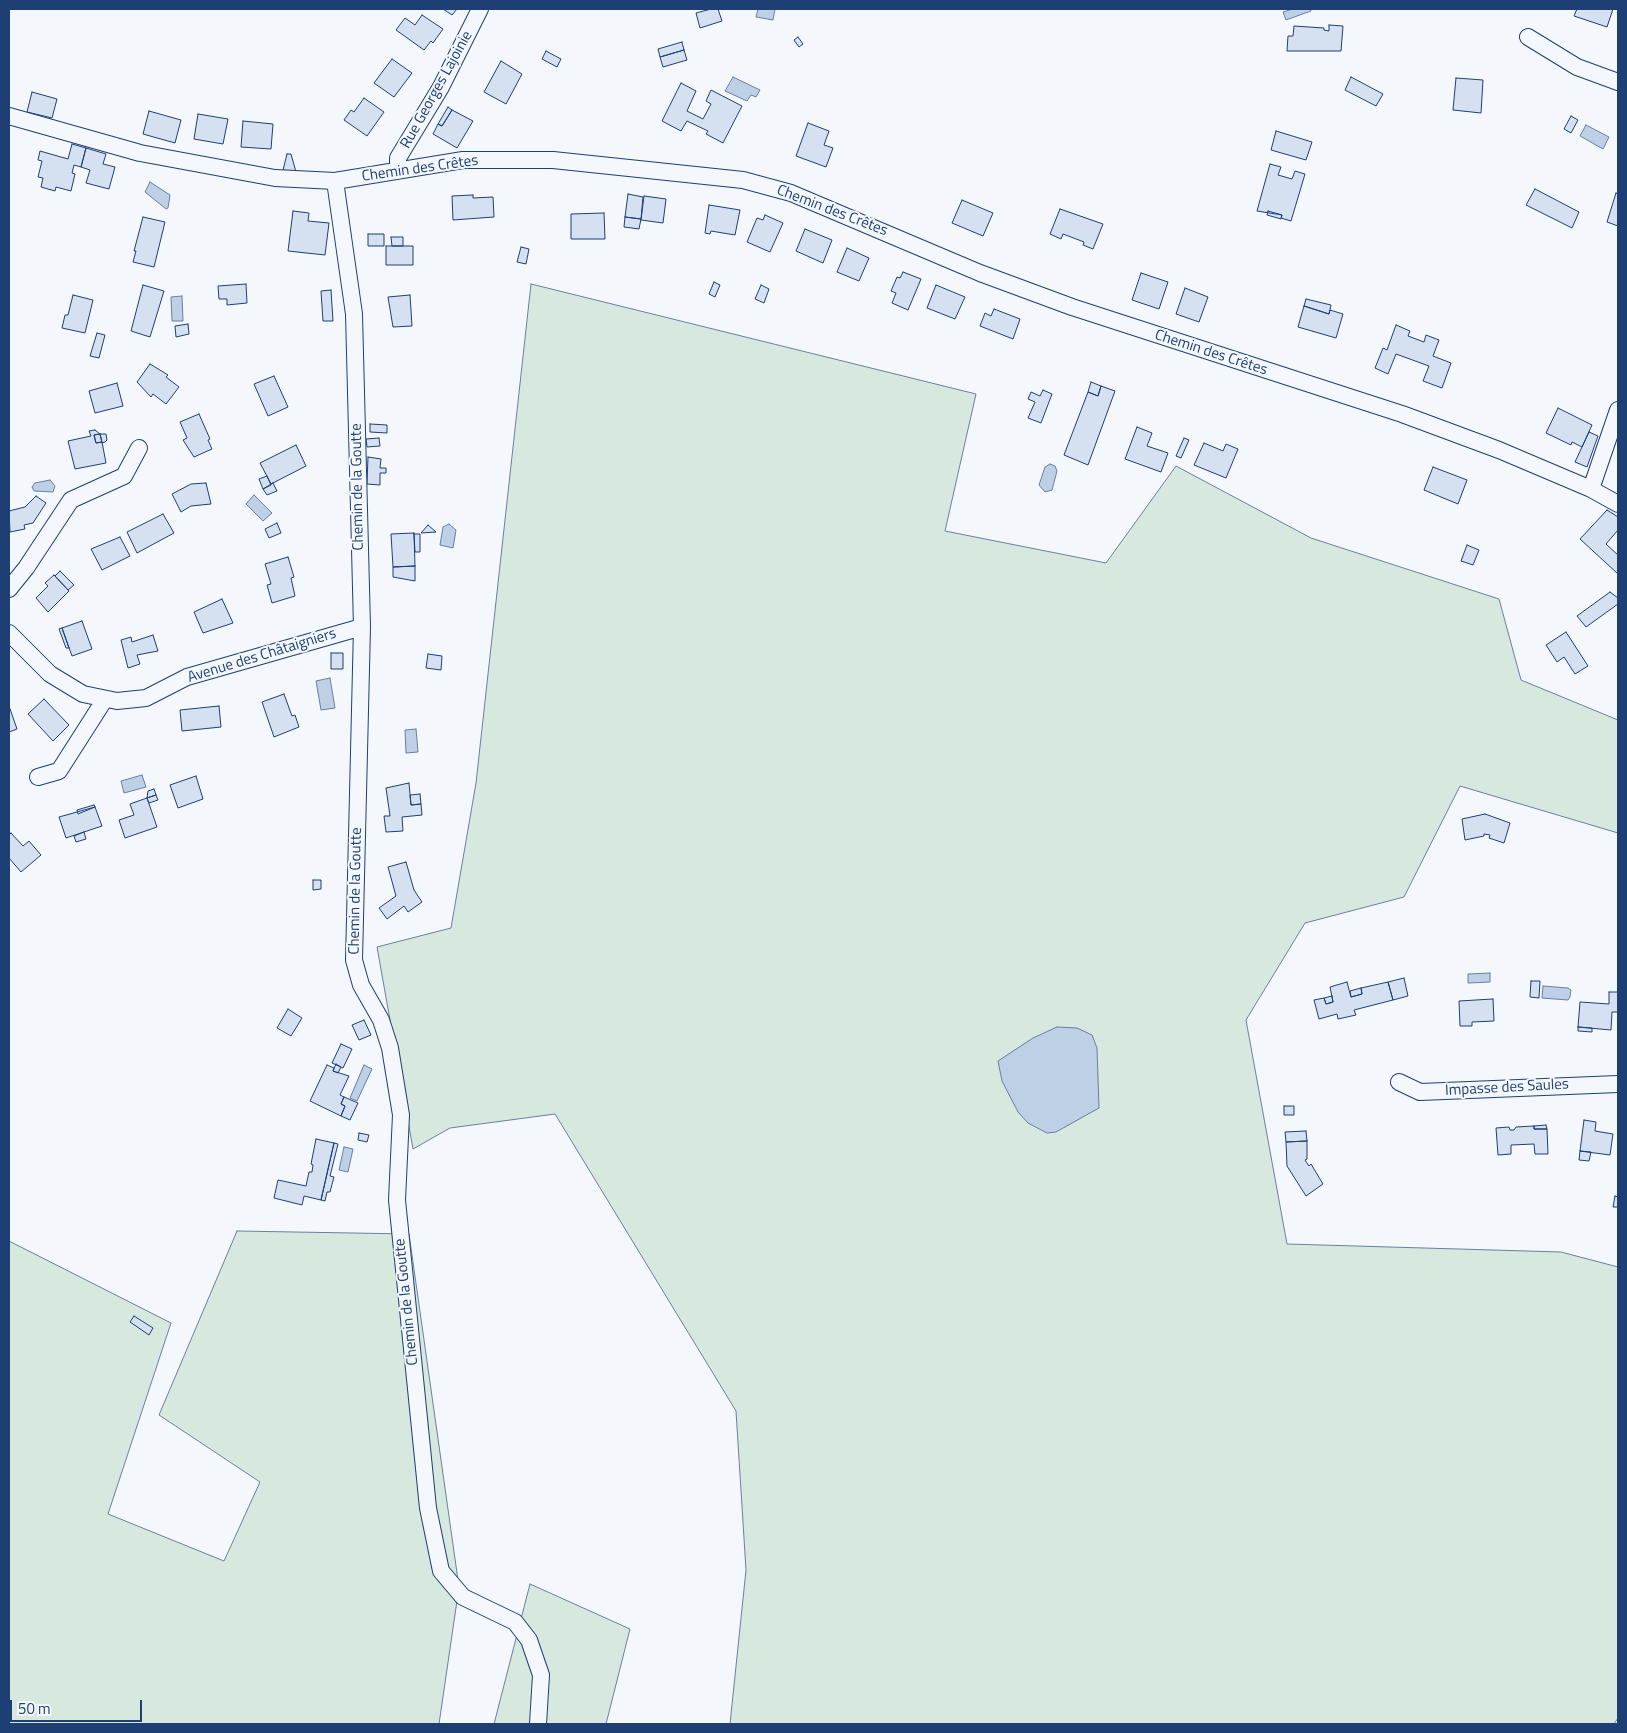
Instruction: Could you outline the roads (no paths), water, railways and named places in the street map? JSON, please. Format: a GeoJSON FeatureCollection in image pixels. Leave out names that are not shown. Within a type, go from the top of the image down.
{"type":"FeatureCollection","features":[{"type":"Feature","properties":{"kind":"street","name":"Rue Georges Lajoinie"},"geometry":{"type":"LineString","coordinates":[[398,171],[398,158],[441,87],[480,9]]}},
{"type":"Feature","properties":{"kind":"street"},"geometry":{"type":"LineString","coordinates":[[1528,37],[1577,67],[1618,82]]}},
{"type":"Feature","properties":{"kind":"street","name":"Chemin des Crêtes"},"geometry":{"type":"LineString","coordinates":[[9,116],[140,153],[275,178],[335,181],[463,160],[553,160],[744,180],[791,193],[980,273],[1072,306],[1402,414],[1499,450],[1591,489],[1618,504]]}},
{"type":"Feature","properties":{"kind":"street","name":"Chemin de la Goutte"},"geometry":{"type":"LineString","coordinates":[[335,181],[354,314],[362,627],[354,960],[361,985],[381,1020],[390,1048],[401,1115],[397,1200],[428,1508],[441,1570],[462,1597],[515,1622],[529,1640],[541,1675],[538,1724]]}},
{"type":"Feature","properties":{"kind":"street"},"geometry":{"type":"LineString","coordinates":[[1591,489],[1618,410]]}},
{"type":"Feature","properties":{"kind":"street"},"geometry":{"type":"LineString","coordinates":[[9,589],[26,568],[71,500],[124,476],[139,448]]}},
{"type":"Feature","properties":{"kind":"street","name":"Avenue des Châtaigniers"},"geometry":{"type":"LineString","coordinates":[[9,634],[50,674],[83,694],[117,701],[146,698],[187,677],[362,627]]}},
{"type":"Feature","properties":{"kind":"street"},"geometry":{"type":"LineString","coordinates":[[38,777],[59,772],[105,699]]}},
{"type":"Feature","properties":{"kind":"street","name":"Impasse des Saules"},"geometry":{"type":"LineString","coordinates":[[1399,1082],[1420,1092],[1618,1084]]}},
{"type":"Feature","properties":{"kind":"water"},"geometry":{"type":"Polygon","coordinates":[[[758,9],[775,9],[773,20],[756,17],[758,9]]]}},
{"type":"Feature","properties":{"kind":"water"},"geometry":{"type":"Polygon","coordinates":[[[1293,9],[1310,9],[1311,11],[1286,20],[1283,12],[1293,9]]]}},
{"type":"Feature","properties":{"kind":"water"},"geometry":{"type":"Polygon","coordinates":[[[733,77],[760,90],[756,97],[751,95],[747,101],[725,91],[733,77]]]}},
{"type":"Feature","properties":{"kind":"water"},"geometry":{"type":"Polygon","coordinates":[[[1586,125],[1609,137],[1603,149],[1580,136],[1586,125]]]}},
{"type":"Feature","properties":{"kind":"water"},"geometry":{"type":"Polygon","coordinates":[[[150,182],[170,195],[168,208],[166,209],[145,192],[150,182]]]}},
{"type":"Feature","properties":{"kind":"water"},"geometry":{"type":"Polygon","coordinates":[[[182,296],[183,321],[172,321],[171,297],[182,296]]]}},
{"type":"Feature","properties":{"kind":"water"},"geometry":{"type":"Polygon","coordinates":[[[1050,464],[1055,466],[1057,471],[1052,490],[1045,492],[1039,485],[1045,467],[1050,464]]]}},
{"type":"Feature","properties":{"kind":"water"},"geometry":{"type":"Polygon","coordinates":[[[50,480],[55,486],[53,492],[34,491],[32,487],[35,483],[50,480]]]}},
{"type":"Feature","properties":{"kind":"water"},"geometry":{"type":"Polygon","coordinates":[[[254,495],[272,513],[263,521],[246,504],[254,495]]]}},
{"type":"Feature","properties":{"kind":"water"},"geometry":{"type":"Polygon","coordinates":[[[449,524],[456,530],[453,548],[440,545],[443,527],[449,524]]]}},
{"type":"Feature","properties":{"kind":"water"},"geometry":{"type":"Polygon","coordinates":[[[330,678],[335,708],[321,710],[316,681],[330,678]]]}},
{"type":"Feature","properties":{"kind":"water"},"geometry":{"type":"Polygon","coordinates":[[[416,729],[418,752],[406,753],[405,730],[416,729]]]}},
{"type":"Feature","properties":{"kind":"water"},"geometry":{"type":"Polygon","coordinates":[[[142,775],[146,787],[124,793],[121,781],[142,775]]]}},
{"type":"Feature","properties":{"kind":"water"},"geometry":{"type":"Polygon","coordinates":[[[1490,973],[1490,982],[1468,983],[1468,974],[1490,973]]]}},
{"type":"Feature","properties":{"kind":"water"},"geometry":{"type":"Polygon","coordinates":[[[1543,986],[1568,988],[1571,990],[1570,997],[1568,1000],[1542,998],[1543,986]]]}},
{"type":"Feature","properties":{"kind":"water"},"geometry":{"type":"Polygon","coordinates":[[[1057,1027],[1077,1028],[1092,1035],[1097,1048],[1099,1108],[1056,1132],[1047,1133],[1028,1123],[1018,1112],[1002,1081],[998,1061],[1033,1038],[1057,1027]]]}},
{"type":"Feature","properties":{"kind":"water"},"geometry":{"type":"Polygon","coordinates":[[[364,1065],[372,1069],[357,1101],[350,1098],[364,1065]]]}},
{"type":"Feature","properties":{"kind":"water"},"geometry":{"type":"Polygon","coordinates":[[[344,1147],[353,1149],[348,1172],[339,1170],[344,1147]]]}}]}
